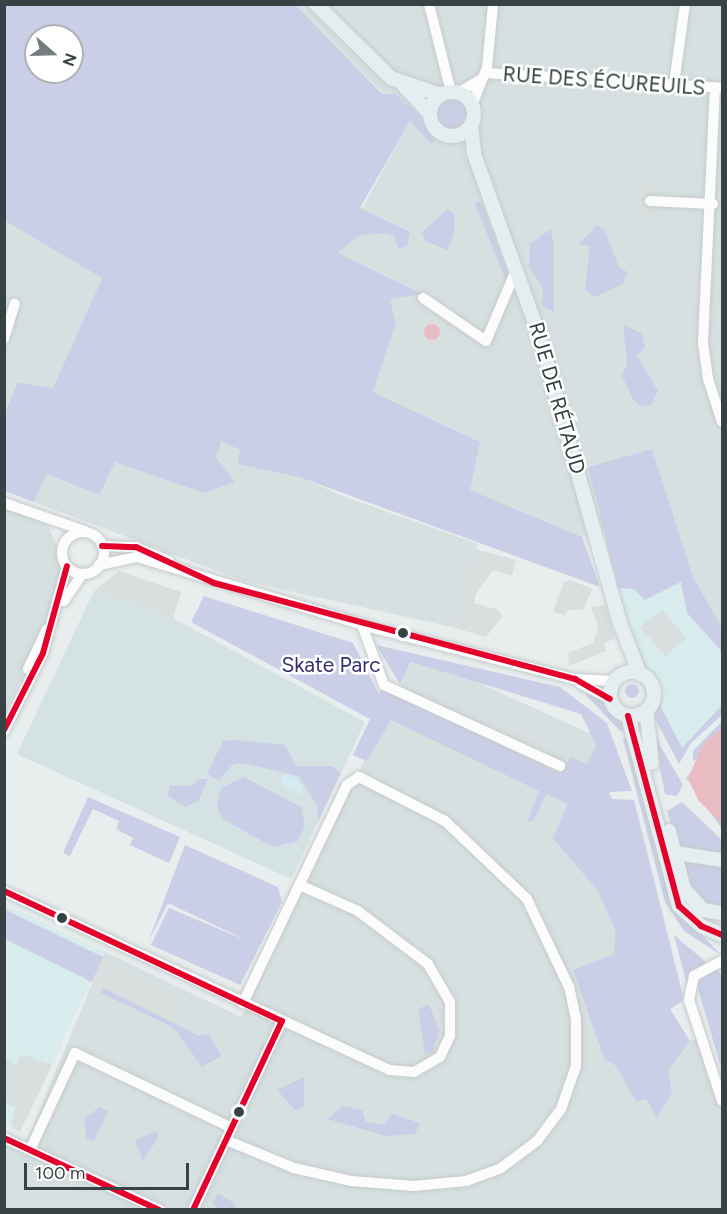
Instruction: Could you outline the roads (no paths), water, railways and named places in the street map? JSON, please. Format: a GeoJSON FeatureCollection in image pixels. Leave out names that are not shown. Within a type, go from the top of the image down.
{"type":"FeatureCollection","features":[{"type":"Feature","properties":{"kind":"main road"},"geometry":{"type":"LineString","coordinates":[[316,4],[402,84],[430,114],[438,132],[453,136],[481,174]]}},
{"type":"Feature","properties":{"kind":"main road"},"geometry":{"type":"LineString","coordinates":[[402,84],[450,93],[472,105],[471,124],[481,174]]}},
{"type":"Feature","properties":{"kind":"main road"},"geometry":{"type":"LineString","coordinates":[[430,114],[450,93]]}},
{"type":"Feature","properties":{"kind":"main road"},"geometry":{"type":"LineString","coordinates":[[453,136],[471,124]]}},
{"type":"Feature","properties":{"kind":"main road","name":"RUE DE RÉTAUD"},"geometry":{"type":"LineString","coordinates":[[481,174],[518,268],[621,626],[640,674]]}},
{"type":"Feature","properties":{"kind":"main road","name":"RUE DE RÉTAUD"},"geometry":{"type":"LineString","coordinates":[[619,677],[621,626]]}},
{"type":"Feature","properties":{"kind":"main road"},"geometry":{"type":"LineString","coordinates":[[723,913],[696,906],[684,889],[652,766],[646,710],[653,690],[640,674],[619,677],[610,699],[628,716],[679,906],[701,926],[723,935]]}},
{"type":"Feature","properties":{"kind":"main road"},"geometry":{"type":"LineString","coordinates":[[628,716],[646,710]]}},
{"type":"Feature","properties":{"kind":"main road"},"geometry":{"type":"LineString","coordinates":[[675,853],[723,860]]}},
{"type":"Feature","properties":{"kind":"street"},"geometry":{"type":"LineString","coordinates":[[429,4],[450,93],[484,76]]}},
{"type":"Feature","properties":{"kind":"street"},"geometry":{"type":"LineString","coordinates":[[472,105],[484,76],[493,4]]}},
{"type":"Feature","properties":{"kind":"street"},"geometry":{"type":"LineString","coordinates":[[674,84],[685,4]]}},
{"type":"Feature","properties":{"kind":"street","name":"RUE DES ÉCUREUILS"},"geometry":{"type":"LineString","coordinates":[[484,76],[718,88]]}},
{"type":"Feature","properties":{"kind":"street"},"geometry":{"type":"LineString","coordinates":[[718,88],[703,343],[708,379],[723,422]]}},
{"type":"Feature","properties":{"kind":"street"},"geometry":{"type":"LineString","coordinates":[[650,201],[712,204]]}},
{"type":"Feature","properties":{"kind":"street"},"geometry":{"type":"LineString","coordinates":[[423,298],[486,342],[518,268]]}},
{"type":"Feature","properties":{"kind":"street"},"geometry":{"type":"LineString","coordinates":[[4,339],[15,304]]}},
{"type":"Feature","properties":{"kind":"street"},"geometry":{"type":"LineString","coordinates":[[4,503],[88,532],[102,546],[146,550],[185,571]]}},
{"type":"Feature","properties":{"kind":"street"},"geometry":{"type":"LineString","coordinates":[[4,730],[24,682],[43,653],[56,616],[66,566],[66,541],[48,518]]}},
{"type":"Feature","properties":{"kind":"street"},"geometry":{"type":"LineString","coordinates":[[66,541],[88,532]]}},
{"type":"Feature","properties":{"kind":"street"},"geometry":{"type":"LineString","coordinates":[[99,565],[102,546]]}},
{"type":"Feature","properties":{"kind":"street"},"geometry":{"type":"LineString","coordinates":[[56,616],[82,573],[99,565],[137,557],[362,625],[575,679],[610,699]]}},
{"type":"Feature","properties":{"kind":"street"},"geometry":{"type":"LineString","coordinates":[[66,566],[82,573]]}},
{"type":"Feature","properties":{"kind":"street"},"geometry":{"type":"LineString","coordinates":[[362,625],[384,686],[560,766]]}},
{"type":"Feature","properties":{"kind":"street"},"geometry":{"type":"LineString","coordinates":[[575,679],[619,677]]}},
{"type":"Feature","properties":{"kind":"street"},"geometry":{"type":"LineString","coordinates":[[4,719],[11,709]]}},
{"type":"Feature","properties":{"kind":"street"},"geometry":{"type":"LineString","coordinates":[[226,1140],[294,1168],[351,1181],[414,1186],[466,1181],[501,1168],[537,1142],[571,1088],[576,1019],[556,953],[527,899],[445,821],[381,785],[355,778],[243,1003]]}},
{"type":"Feature","properties":{"kind":"street"},"geometry":{"type":"LineString","coordinates":[[4,891],[282,1021],[399,1072],[414,1072],[440,1057],[450,1036],[450,1002],[428,964],[358,911],[300,885]]}},
{"type":"Feature","properties":{"kind":"street"},"geometry":{"type":"LineString","coordinates":[[723,961],[694,976],[689,1000],[723,1101]]}},
{"type":"Feature","properties":{"kind":"street"},"geometry":{"type":"LineString","coordinates":[[193,1209],[282,1021]]}},
{"type":"Feature","properties":{"kind":"street"},"geometry":{"type":"LineString","coordinates":[[30,1150],[75,1053],[232,1128]]}},
{"type":"Feature","properties":{"kind":"street"},"geometry":{"type":"LineString","coordinates":[[4,1138],[159,1209]]}},
{"type":"Feature","properties":{"kind":"park label","name":"Skate Parc"},"geometry":{"type":"Point","coordinates":[331,665]}}]}
